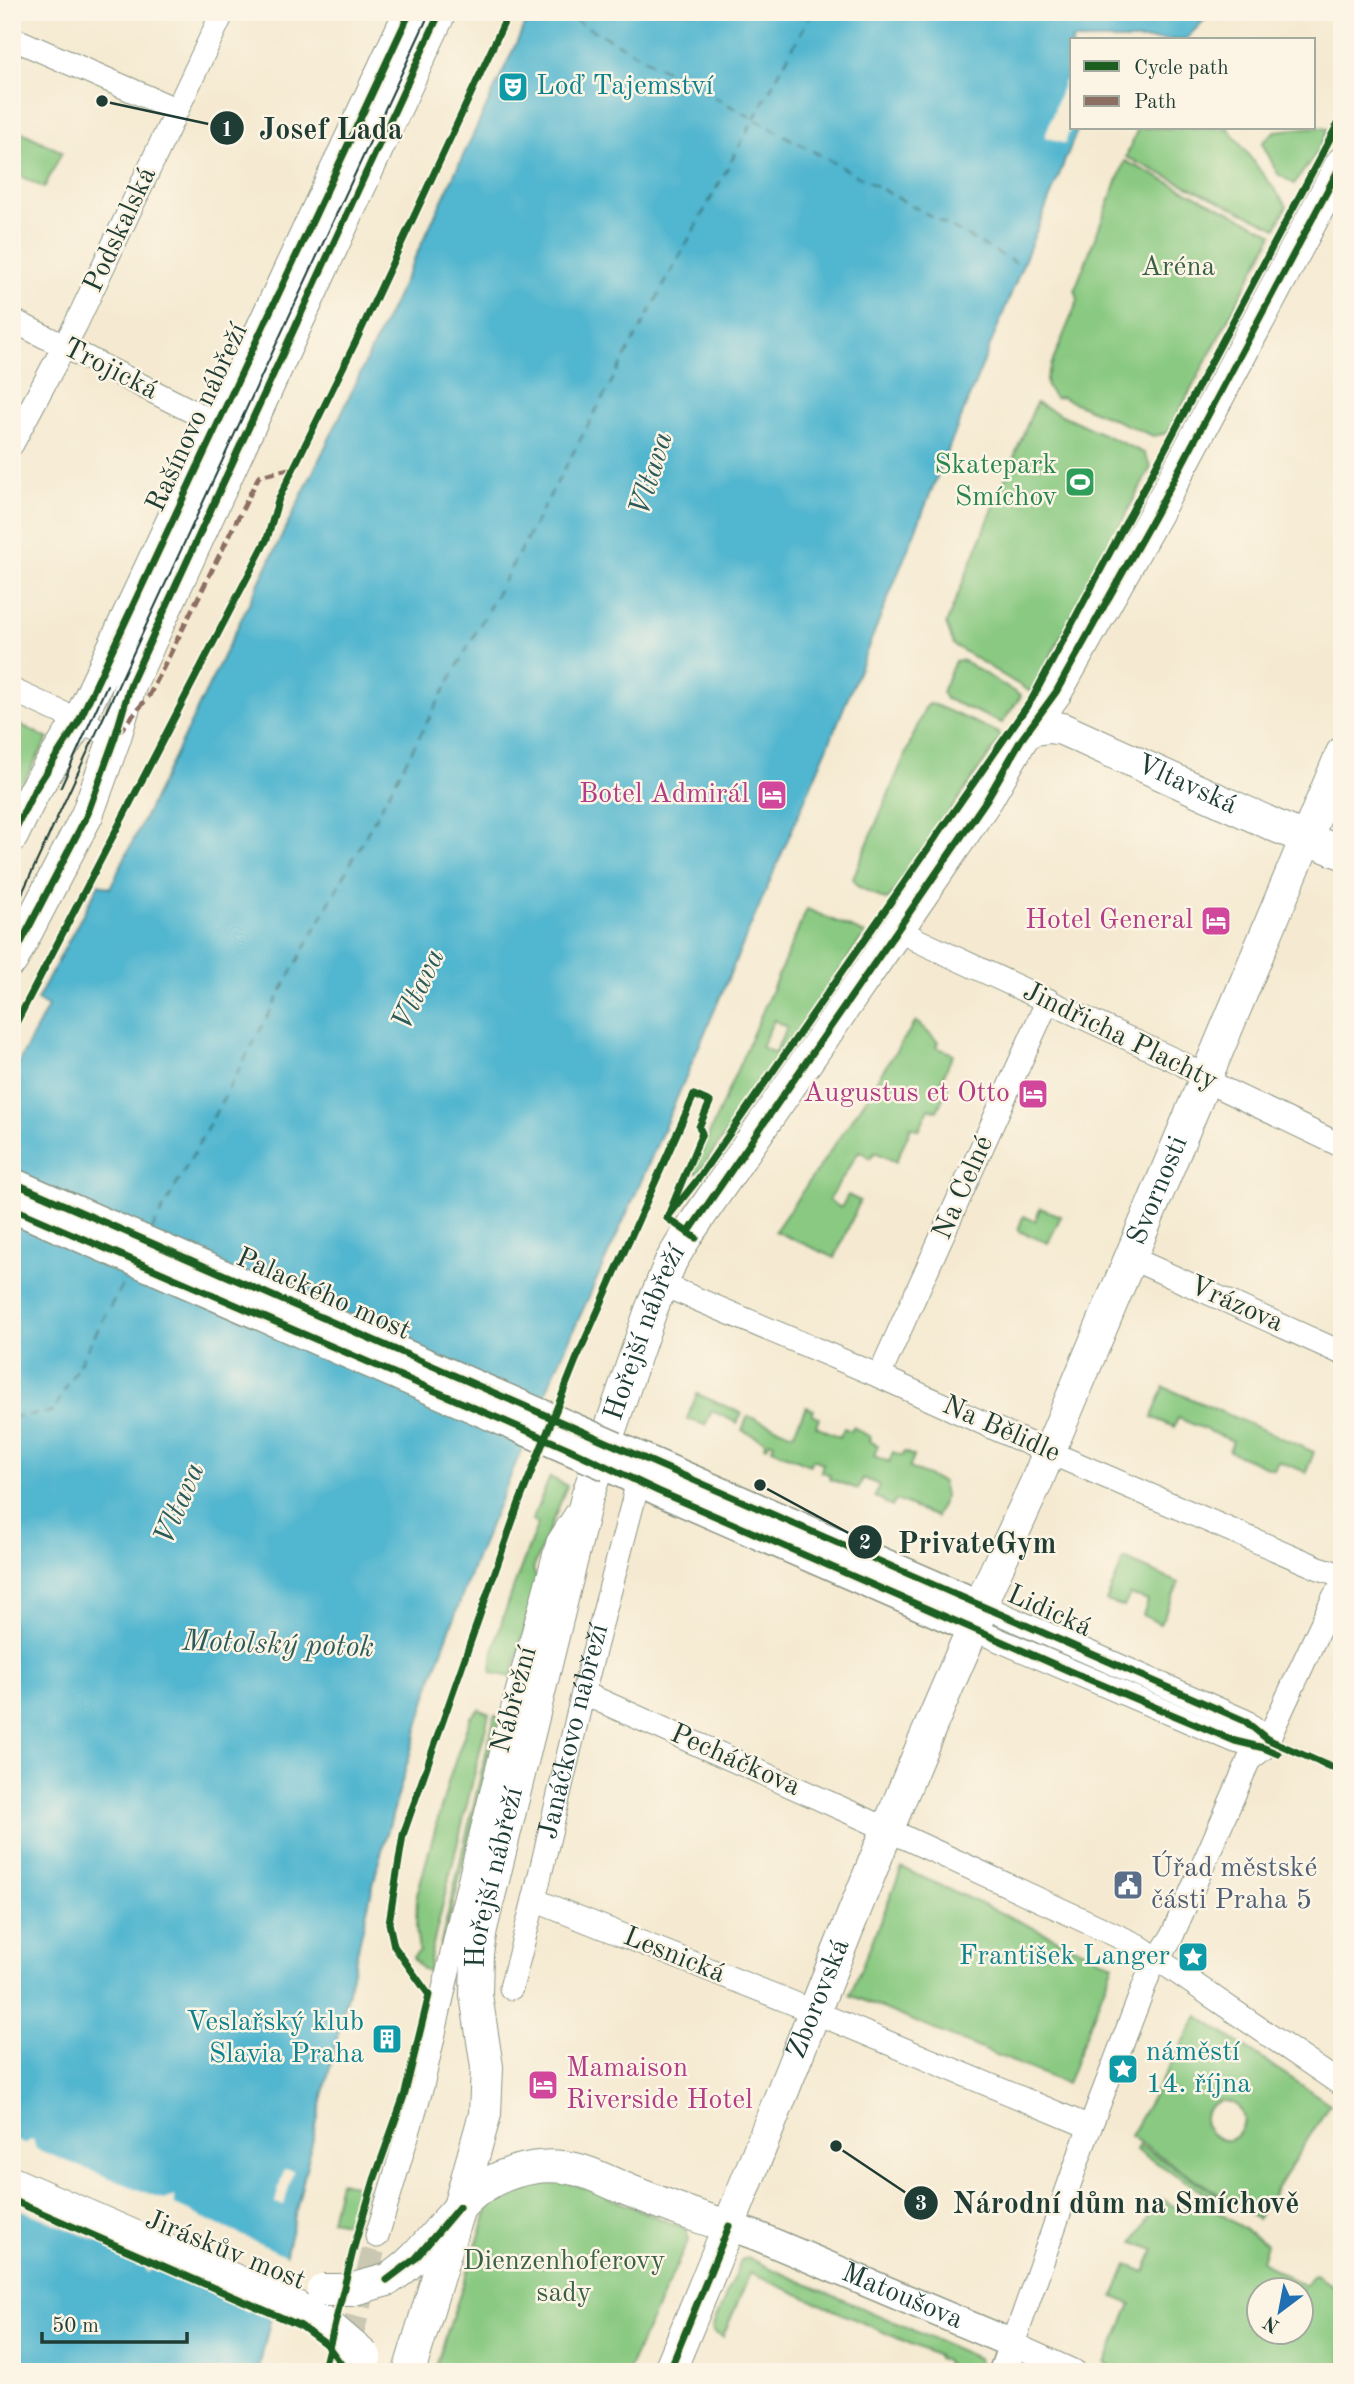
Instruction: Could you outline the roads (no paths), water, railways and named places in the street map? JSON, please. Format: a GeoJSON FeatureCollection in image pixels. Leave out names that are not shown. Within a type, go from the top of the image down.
{"type":"FeatureCollection","features":[{"type":"Feature","properties":{"kind":"main road","name":"Rašínovo nábřeží"},"geometry":{"type":"LineString","coordinates":[[12,960],[78,835],[115,737],[131,683],[231,431],[410,12]]}},
{"type":"Feature","properties":{"kind":"main road","name":"Rašínovo nábřeží"},"geometry":{"type":"LineString","coordinates":[[12,836],[34,791],[79,721],[231,431],[440,12]]}},
{"type":"Feature","properties":{"kind":"main road","name":"Hořejší nábřeží"},"geometry":{"type":"LineString","coordinates":[[459,2207],[481,2131],[487,2096],[487,2067],[476,2002],[478,1940],[587,1497],[661,1284],[688,1233],[987,799],[1056,692],[1149,526],[1342,163]]}},
{"type":"Feature","properties":{"kind":"main road","name":"Vltavská"},"geometry":{"type":"LineString","coordinates":[[1029,730],[1038,727],[1062,729],[1342,853]]}},
{"type":"Feature","properties":{"kind":"main road","name":"Svornosti"},"geometry":{"type":"LineString","coordinates":[[978,1617],[986,1592],[1049,1452],[1342,753]]}},
{"type":"Feature","properties":{"kind":"main road","name":"Zborovská"},"geometry":{"type":"LineString","coordinates":[[669,2372],[886,1829],[978,1617]]}},
{"type":"Feature","properties":{"kind":"main road","name":"Jiráskův most"},"geometry":{"type":"LineString","coordinates":[[12,2161],[295,2283],[323,2290],[367,2286],[387,2280],[416,2258],[459,2207]]}},
{"type":"Feature","properties":{"kind":"main road"},"geometry":{"type":"LineString","coordinates":[[409,2372],[459,2207],[475,2192],[505,2176],[534,2167],[552,2166],[580,2171],[699,2218],[729,2226]]}},
{"type":"Feature","properties":{"kind":"main road","name":"Jiráskův most"},"geometry":{"type":"LineString","coordinates":[[12,2183],[296,2307],[325,2323],[372,2364]]}},
{"type":"Feature","properties":{"kind":"street","name":"Podskalská"},"geometry":{"type":"LineString","coordinates":[[12,444],[65,347],[223,12]]}},
{"type":"Feature","properties":{"kind":"street"},"geometry":{"type":"LineString","coordinates":[[12,38],[177,110]]}},
{"type":"Feature","properties":{"kind":"street","name":"Trojická"},"geometry":{"type":"LineString","coordinates":[[12,320],[231,431]]}},
{"type":"Feature","properties":{"kind":"street"},"geometry":{"type":"LineString","coordinates":[[12,690],[115,737]]}},
{"type":"Feature","properties":{"kind":"street","name":"Jindřicha Plachty"},"geometry":{"type":"LineString","coordinates":[[898,929],[1181,1063],[1342,1146]]}},
{"type":"Feature","properties":{"kind":"street","name":"Na Celné"},"geometry":{"type":"LineString","coordinates":[[879,1376],[1048,1000]]}},
{"type":"Feature","properties":{"kind":"street","name":"Palackého most"},"geometry":{"type":"LineString","coordinates":[[12,1182],[618,1463]]}},
{"type":"Feature","properties":{"kind":"street","name":"Palackého most"},"geometry":{"type":"LineString","coordinates":[[12,1208],[618,1463]]}},
{"type":"Feature","properties":{"kind":"street","name":"Vrázova"},"geometry":{"type":"LineString","coordinates":[[1131,1258],[1342,1353]]}},
{"type":"Feature","properties":{"kind":"street","name":"Na Bělidle"},"geometry":{"type":"LineString","coordinates":[[661,1284],[1319,1568],[1342,1575]]}},
{"type":"Feature","properties":{"kind":"street","name":"Lidická"},"geometry":{"type":"LineString","coordinates":[[618,1463],[978,1617],[1235,1741],[1266,1743]]}},
{"type":"Feature","properties":{"kind":"street","name":"Janáčkovo nábřeží"},"geometry":{"type":"LineString","coordinates":[[511,1988],[634,1498],[636,1486],[618,1463]]}},
{"type":"Feature","properties":{"kind":"street","name":"Nábřežní"},"geometry":{"type":"LineString","coordinates":[[377,2236],[422,2086],[460,1918],[558,1542],[587,1497]]}},
{"type":"Feature","properties":{"kind":"street"},"geometry":{"type":"LineString","coordinates":[[1003,2372],[1090,2127],[1153,1967],[1171,1938],[1250,1760],[1266,1743],[1342,1585]]}},
{"type":"Feature","properties":{"kind":"street","name":"Pecháčkova"},"geometry":{"type":"LineString","coordinates":[[583,1693],[886,1829]]}},
{"type":"Feature","properties":{"kind":"street"},"geometry":{"type":"LineString","coordinates":[[886,1829],[1071,1914],[1342,2085]]}},
{"type":"Feature","properties":{"kind":"street","name":"Lesnická"},"geometry":{"type":"LineString","coordinates":[[534,1900],[813,2012]]}},
{"type":"Feature","properties":{"kind":"street"},"geometry":{"type":"LineString","coordinates":[[813,2012],[1090,2127]]}},
{"type":"Feature","properties":{"kind":"street","name":"Matoušova"},"geometry":{"type":"LineString","coordinates":[[729,2226],[757,2235],[1075,2372]]}},
{"type":"Feature","properties":{"kind":"water"},"geometry":{"type":"Polygon","coordinates":[[[531,12],[1212,12],[1187,38],[1070,38],[1070,130],[1077,130],[836,727],[636,1193],[554,1373],[478,1553],[433,1675],[378,1864],[258,2372],[12,2372],[12,1075],[48,1007],[37,1000],[99,884],[110,888],[334,429],[531,12]]]}},
{"type":"Feature","properties":{"kind":"tunnel"},"geometry":{"type":"LineString","coordinates":[[343,2372],[377,2236]]}},
{"type":"Feature","properties":{"kind":"tram line"},"geometry":{"type":"LineString","coordinates":[[12,915],[430,12]]}},
{"type":"Feature","properties":{"kind":"tram line"},"geometry":{"type":"LineString","coordinates":[[61,787],[107,685]]}},
{"type":"Feature","properties":{"kind":"place","name":"Loď Tajemství"},"geometry":{"type":"Point","coordinates":[513,87]}},
{"type":"Feature","properties":{"kind":"place","name":"Josef Lada"},"geometry":{"type":"Point","coordinates":[102,101]}},
{"type":"Feature","properties":{"kind":"place","name":"Skatepark Smíchov"},"geometry":{"type":"Point","coordinates":[1080,482]}},
{"type":"Feature","properties":{"kind":"place","name":"Botel Admirál"},"geometry":{"type":"Point","coordinates":[772,795]}},
{"type":"Feature","properties":{"kind":"place","name":"Hotel General"},"geometry":{"type":"Point","coordinates":[1216,921]}},
{"type":"Feature","properties":{"kind":"place","name":"Augustus et Otto"},"geometry":{"type":"Point","coordinates":[1033,1094]}},
{"type":"Feature","properties":{"kind":"place","name":"PrivateGym"},"geometry":{"type":"Point","coordinates":[760,1485]}},
{"type":"Feature","properties":{"kind":"place","name":"Úřad městské části Praha 5"},"geometry":{"type":"Point","coordinates":[1128,1885]}},
{"type":"Feature","properties":{"kind":"place","name":"František Langer"},"geometry":{"type":"Point","coordinates":[1193,1957]}},
{"type":"Feature","properties":{"kind":"place","name":"Veslařský klub Slavia Praha"},"geometry":{"type":"Point","coordinates":[387,2039]}},
{"type":"Feature","properties":{"kind":"place","name":"náměstí 14. října"},"geometry":{"type":"Point","coordinates":[1123,2069]}},
{"type":"Feature","properties":{"kind":"place","name":"Mamaison Riverside Hotel"},"geometry":{"type":"Point","coordinates":[543,2085]}},
{"type":"Feature","properties":{"kind":"place","name":"Národní dům na Smíchově"},"geometry":{"type":"Point","coordinates":[836,2146]}},
{"type":"Feature","properties":{"kind":"park label","name":"Aréna"},"geometry":{"type":"Point","coordinates":[1178,268]}},
{"type":"Feature","properties":{"kind":"park label","name":"Dienzenhoferovy sady"},"geometry":{"type":"Point","coordinates":[564,2278]}},
{"type":"Feature","properties":{"kind":"water label","name":"Vltava"},"geometry":{"type":"Point","coordinates":[652,474]}},
{"type":"Feature","properties":{"kind":"water label","name":"Vltava"},"geometry":{"type":"Point","coordinates":[419,990]}},
{"type":"Feature","properties":{"kind":"water label","name":"Vltava"},"geometry":{"type":"Point","coordinates":[180,1504]}},
{"type":"Feature","properties":{"kind":"water label","name":"Motolský potok"},"geometry":{"type":"Point","coordinates":[278,1645]}}]}
